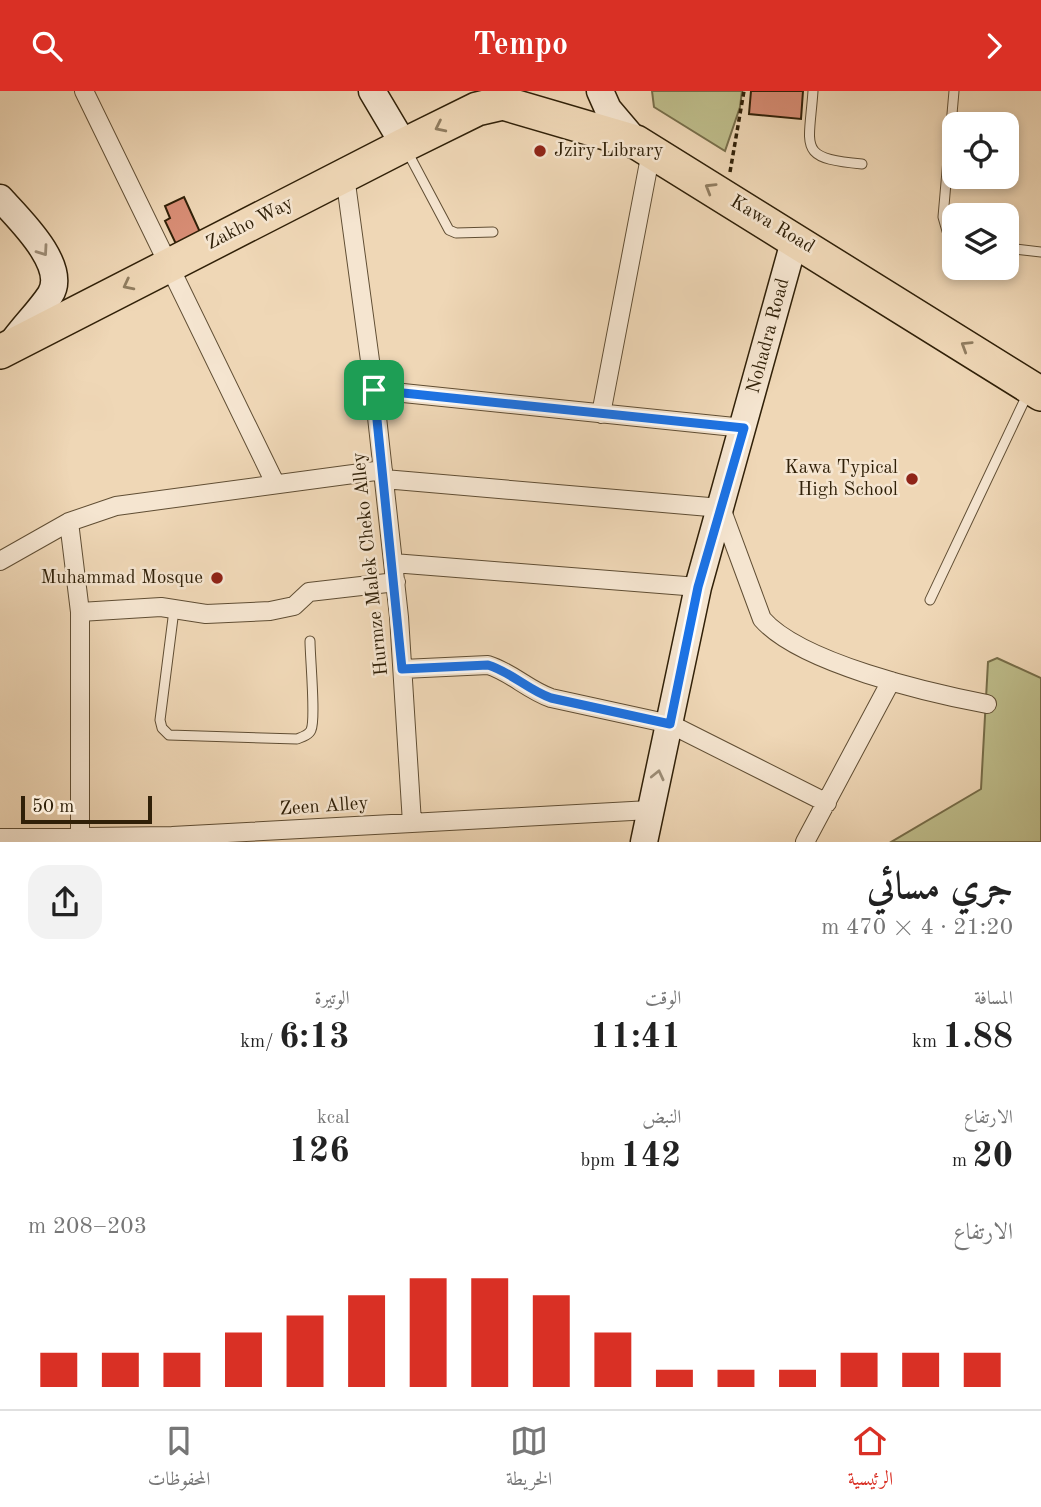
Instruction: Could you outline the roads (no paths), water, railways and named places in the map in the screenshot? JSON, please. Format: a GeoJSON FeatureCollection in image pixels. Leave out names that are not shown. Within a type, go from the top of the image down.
{"type":"FeatureCollection","features":[{"type":"Feature","properties":{"kind":"highway","name":"Zakho Way"},"geometry":{"type":"LineString","coordinates":[[4,349],[404,145],[477,109],[512,97]]}},
{"type":"Feature","properties":{"kind":"highway","name":"Kawa Road"},"geometry":{"type":"LineString","coordinates":[[512,97],[643,147],[795,238],[1034,394]]}},
{"type":"Feature","properties":{"kind":"street"},"geometry":{"type":"LineString","coordinates":[[84,91],[275,484]]}},
{"type":"Feature","properties":{"kind":"street"},"geometry":{"type":"LineString","coordinates":[[372,91],[404,145]]}},
{"type":"Feature","properties":{"kind":"street"},"geometry":{"type":"LineString","coordinates":[[600,91],[608,109],[643,147],[601,414]]}},
{"type":"Feature","properties":{"kind":"street","name":"Hurmze Malek Cheko Alley"},"geometry":{"type":"LineString","coordinates":[[345,176],[374,390],[396,582],[412,823]]}},
{"type":"Feature","properties":{"kind":"street"},"geometry":{"type":"LineString","coordinates":[[0,198],[47,256],[54,279],[50,295],[4,349]]}},
{"type":"Feature","properties":{"kind":"street","name":"Nohadra Road"},"geometry":{"type":"LineString","coordinates":[[644,842],[698,587],[795,238]]}},
{"type":"Feature","properties":{"kind":"street"},"geometry":{"type":"LineString","coordinates":[[374,390],[744,428]]}},
{"type":"Feature","properties":{"kind":"street"},"geometry":{"type":"LineString","coordinates":[[0,561],[69,522],[116,506],[275,484],[383,475],[720,508],[762,619],[772,631],[835,662],[919,691],[987,704]]}},
{"type":"Feature","properties":{"kind":"street"},"geometry":{"type":"LineString","coordinates":[[69,522],[80,612],[80,839]]}},
{"type":"Feature","properties":{"kind":"street"},"geometry":{"type":"LineString","coordinates":[[393,563],[698,587]]}},
{"type":"Feature","properties":{"kind":"street"},"geometry":{"type":"LineString","coordinates":[[80,612],[161,607],[206,614],[270,611],[294,606],[309,592],[396,582]]}},
{"type":"Feature","properties":{"kind":"street"},"geometry":{"type":"LineString","coordinates":[[402,669],[488,665],[501,669],[533,691],[551,698],[670,724],[827,803]]}},
{"type":"Feature","properties":{"kind":"street"},"geometry":{"type":"LineString","coordinates":[[805,842],[891,681]]}},
{"type":"Feature","properties":{"kind":"street","name":"Zeen Alley"},"geometry":{"type":"LineString","coordinates":[[0,838],[240,838],[412,823],[650,810]]}},
{"type":"Feature","properties":{"kind":"lane"},"geometry":{"type":"LineString","coordinates":[[813,91],[809,145],[815,155],[827,161],[862,164]]}},
{"type":"Feature","properties":{"kind":"lane"},"geometry":{"type":"LineString","coordinates":[[944,203],[954,91]]}},
{"type":"Feature","properties":{"kind":"lane"},"geometry":{"type":"LineString","coordinates":[[404,145],[449,230],[456,233],[493,232]]}},
{"type":"Feature","properties":{"kind":"lane"},"geometry":{"type":"LineString","coordinates":[[1019,249],[1041,252]]}},
{"type":"Feature","properties":{"kind":"lane"},"geometry":{"type":"LineString","coordinates":[[930,600],[1034,394]]}},
{"type":"Feature","properties":{"kind":"lane"},"geometry":{"type":"LineString","coordinates":[[174,610],[160,720],[162,729],[169,735],[298,739],[305,736],[311,730],[312,716],[310,641]]}},
{"type":"Feature","properties":{"kind":"place","name":"Jziry Library"},"geometry":{"type":"Point","coordinates":[540,151]}},
{"type":"Feature","properties":{"kind":"place","name":"Kawa Typical High School"},"geometry":{"type":"Point","coordinates":[912,479]}},
{"type":"Feature","properties":{"kind":"place","name":"Muhammad Mosque"},"geometry":{"type":"Point","coordinates":[217,578]}}]}
